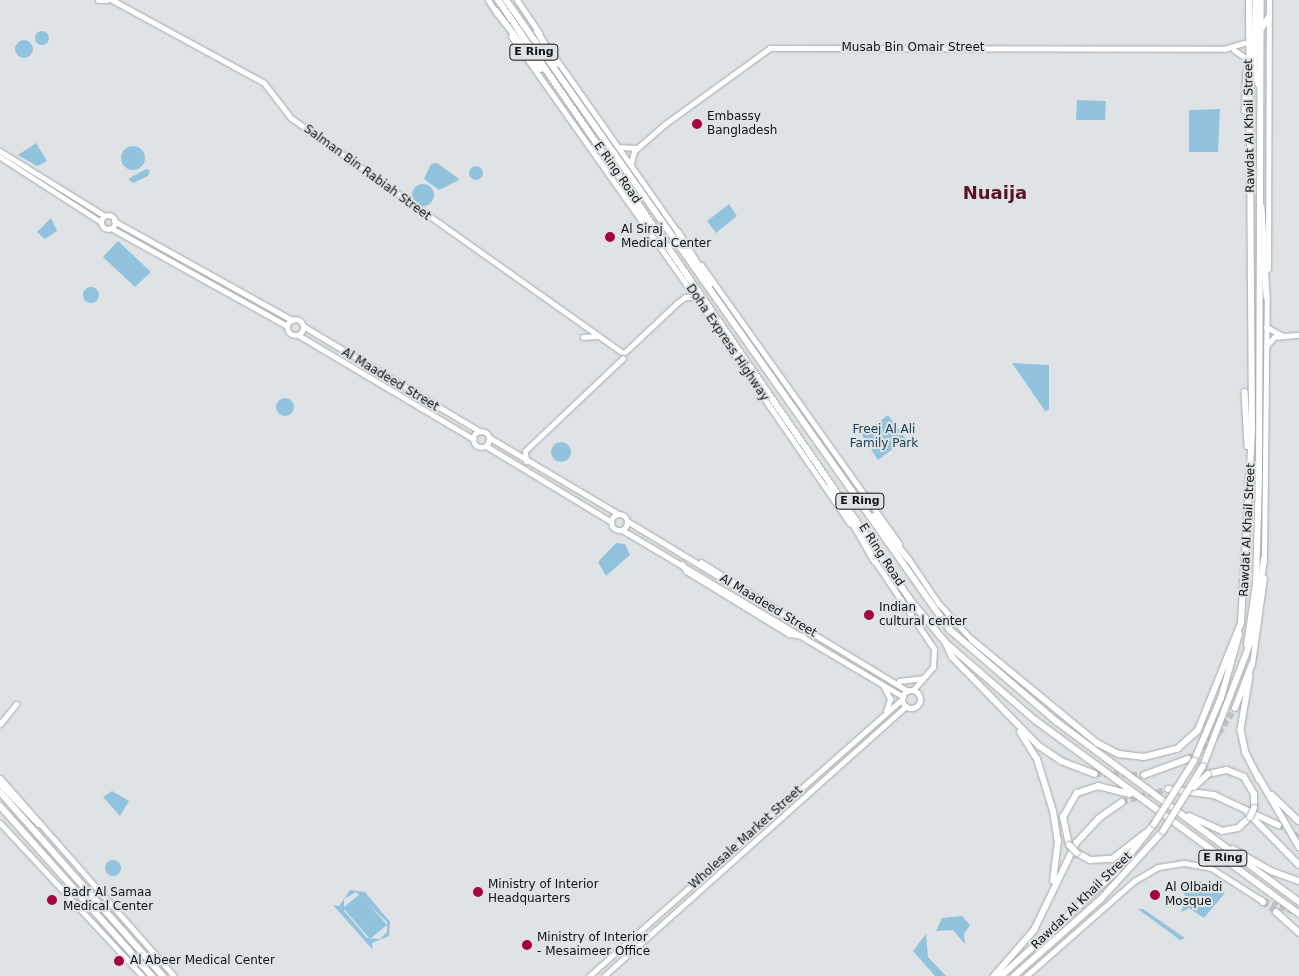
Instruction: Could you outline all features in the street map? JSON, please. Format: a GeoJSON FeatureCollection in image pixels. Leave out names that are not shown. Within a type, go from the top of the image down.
{"type":"FeatureCollection","features":[{"type":"Feature","properties":{"kind":"highway","name":"E Ring Road"},"geometry":{"type":"LineString","coordinates":[[498,0],[826,471],[911,601],[946,643],[1035,720],[1299,914]]}},
{"type":"Feature","properties":{"kind":"highway","name":"E Ring Road"},"geometry":{"type":"LineString","coordinates":[[506,0],[863,505],[927,602],[967,647],[1057,722],[1299,902]]}},
{"type":"Feature","properties":{"kind":"highway"},"geometry":{"type":"LineString","coordinates":[[496,11],[569,104]]}},
{"type":"Feature","properties":{"kind":"highway"},"geometry":{"type":"LineString","coordinates":[[537,31],[576,100]]}},
{"type":"Feature","properties":{"kind":"highway"},"geometry":{"type":"LineString","coordinates":[[634,195],[643,221]]}},
{"type":"Feature","properties":{"kind":"highway"},"geometry":{"type":"LineString","coordinates":[[678,232],[732,322]]}},
{"type":"Feature","properties":{"kind":"highway"},"geometry":{"type":"LineString","coordinates":[[716,326],[765,384]]}},
{"type":"Feature","properties":{"kind":"highway"},"geometry":{"type":"LineString","coordinates":[[826,471],[875,562]]}},
{"type":"Feature","properties":{"kind":"highway"},"geometry":{"type":"LineString","coordinates":[[863,505],[909,560]]}},
{"type":"Feature","properties":{"kind":"highway"},"geometry":{"type":"LineString","coordinates":[[1247,645],[1257,617],[1264,560]]}},
{"type":"Feature","properties":{"kind":"highway"},"geometry":{"type":"LineString","coordinates":[[972,640],[1097,743],[1119,754],[1144,758],[1177,749],[1198,730],[1241,623]]}},
{"type":"Feature","properties":{"kind":"highway","name":"Rawdat Al Khail Street"},"geometry":{"type":"LineString","coordinates":[[1001,976],[1116,872],[1153,826],[1191,760],[1221,698],[1241,623]]}},
{"type":"Feature","properties":{"kind":"highway"},"geometry":{"type":"LineString","coordinates":[[946,643],[952,657],[1005,714],[1054,757],[1095,774]]}},
{"type":"Feature","properties":{"kind":"highway","name":"Rawdat Al Khail Street"},"geometry":{"type":"LineString","coordinates":[[1014,976],[1100,900],[1163,831],[1203,766],[1228,709],[1247,645]]}},
{"type":"Feature","properties":{"kind":"highway"},"geometry":{"type":"LineString","coordinates":[[1235,708],[1252,664]]}},
{"type":"Feature","properties":{"kind":"highway"},"geometry":{"type":"LineString","coordinates":[[1005,714],[1037,759],[1053,811],[1058,854],[1050,898]]}},
{"type":"Feature","properties":{"kind":"highway"},"geometry":{"type":"LineString","coordinates":[[1144,775],[1191,760]]}},
{"type":"Feature","properties":{"kind":"highway"},"geometry":{"type":"LineString","coordinates":[[1180,813],[1222,831],[1238,828],[1250,817],[1254,808],[1252,788],[1239,774],[1221,770],[1208,774],[1186,795]]}},
{"type":"Feature","properties":{"kind":"highway"},"geometry":{"type":"LineString","coordinates":[[1258,776],[1299,847]]}},
{"type":"Feature","properties":{"kind":"highway"},"geometry":{"type":"LineString","coordinates":[[1147,803],[1112,787],[1084,789],[1072,798],[1063,817],[1069,845],[1077,853],[1090,860],[1112,859],[1153,826]]}},
{"type":"Feature","properties":{"kind":"highway"},"geometry":{"type":"LineString","coordinates":[[1168,789],[1226,799],[1278,825]]}},
{"type":"Feature","properties":{"kind":"highway"},"geometry":{"type":"LineString","coordinates":[[0,792],[119,924],[163,976]]}},
{"type":"Feature","properties":{"kind":"highway"},"geometry":{"type":"LineString","coordinates":[[1226,799],[1263,824],[1299,865]]}},
{"type":"Feature","properties":{"kind":"highway"},"geometry":{"type":"LineString","coordinates":[[994,976],[1026,942],[1084,832],[1122,802]]}},
{"type":"Feature","properties":{"kind":"highway"},"geometry":{"type":"LineString","coordinates":[[0,806],[152,976]]}},
{"type":"Feature","properties":{"kind":"highway"},"geometry":{"type":"LineString","coordinates":[[1220,844],[1299,881]]}},
{"type":"Feature","properties":{"kind":"highway"},"geometry":{"type":"LineString","coordinates":[[1276,912],[1299,932]]}},
{"type":"Feature","properties":{"kind":"highway"},"geometry":{"type":"LineString","coordinates":[[119,924],[169,976]]}},
{"type":"Feature","properties":{"kind":"highway"},"geometry":{"type":"LineString","coordinates":[[127,946],[147,976]]}},
{"type":"Feature","properties":{"kind":"main road","name":"Rawdat Al Khail Street"},"geometry":{"type":"LineString","coordinates":[[1241,623],[1251,468],[1247,42],[1249,0]]}},
{"type":"Feature","properties":{"kind":"main road"},"geometry":{"type":"LineString","coordinates":[[1256,0],[1255,72],[1260,86]]}},
{"type":"Feature","properties":{"kind":"main road","name":"Rawdat Al Khail Street"},"geometry":{"type":"LineString","coordinates":[[1247,645],[1257,555],[1261,0]]}},
{"type":"Feature","properties":{"kind":"main road"},"geometry":{"type":"LineString","coordinates":[[1261,29],[1268,17]]}},
{"type":"Feature","properties":{"kind":"main road"},"geometry":{"type":"LineString","coordinates":[[1245,111],[1247,42]]}},
{"type":"Feature","properties":{"kind":"main road"},"geometry":{"type":"LineString","coordinates":[[1260,202],[1267,297]]}},
{"type":"Feature","properties":{"kind":"main road"},"geometry":{"type":"LineString","coordinates":[[1245,392],[1251,468]]}},
{"type":"Feature","properties":{"kind":"main road"},"geometry":{"type":"LineString","coordinates":[[1252,664],[1242,730],[1246,753],[1258,776],[1299,821]]}},
{"type":"Feature","properties":{"kind":"street","name":"Salman Bin Rabiah Street"},"geometry":{"type":"LineString","coordinates":[[98,0],[115,1],[264,83],[291,118],[622,354]]}},
{"type":"Feature","properties":{"kind":"street","name":"Doha Express Highway"},"geometry":{"type":"LineString","coordinates":[[488,0],[687,283],[934,648],[935,661],[927,676],[902,698]]}},
{"type":"Feature","properties":{"kind":"street","name":"Doha Express Highway"},"geometry":{"type":"LineString","coordinates":[[517,0],[632,167],[909,560],[972,640]]}},
{"type":"Feature","properties":{"kind":"street","name":"Rawdat Al Khail Street"},"geometry":{"type":"LineString","coordinates":[[1252,664],[1262,612],[1264,560],[1269,0]]}},
{"type":"Feature","properties":{"kind":"street","name":"Musab Bin Omair Street"},"geometry":{"type":"LineString","coordinates":[[1224,49],[1247,42]]}},
{"type":"Feature","properties":{"kind":"street","name":"Musab Bin Omair Street"},"geometry":{"type":"LineString","coordinates":[[637,148],[770,48],[1224,49],[1238,50],[1244,57]]}},
{"type":"Feature","properties":{"kind":"street"},"geometry":{"type":"LineString","coordinates":[[618,146],[637,148],[632,167]]}},
{"type":"Feature","properties":{"kind":"street"},"geometry":{"type":"LineString","coordinates":[[0,151],[105,216],[292,320],[287,326],[111,228],[0,157]]}},
{"type":"Feature","properties":{"kind":"street"},"geometry":{"type":"LineString","coordinates":[[101,222],[105,216]]}},
{"type":"Feature","properties":{"kind":"street"},"geometry":{"type":"LineString","coordinates":[[111,228],[114,221]]}},
{"type":"Feature","properties":{"kind":"street"},"geometry":{"type":"LineString","coordinates":[[526,462],[525,451],[622,354],[685,297],[687,283]]}},
{"type":"Feature","properties":{"kind":"street"},"geometry":{"type":"LineString","coordinates":[[685,297],[697,298]]}},
{"type":"Feature","properties":{"kind":"street","name":"Al Maadeed Street"},"geometry":{"type":"LineString","coordinates":[[292,320],[490,438]]}},
{"type":"Feature","properties":{"kind":"street","name":"Al Maadeed Street"},"geometry":{"type":"LineString","coordinates":[[287,326],[290,334],[298,335],[473,439],[476,446],[486,446]]}},
{"type":"Feature","properties":{"kind":"street"},"geometry":{"type":"LineString","coordinates":[[298,335],[303,326]]}},
{"type":"Feature","properties":{"kind":"street"},"geometry":{"type":"LineString","coordinates":[[1266,327],[1284,335]]}},
{"type":"Feature","properties":{"kind":"street"},"geometry":{"type":"LineString","coordinates":[[1266,346],[1273,338],[1284,335],[1299,336]]}},
{"type":"Feature","properties":{"kind":"street"},"geometry":{"type":"LineString","coordinates":[[583,337],[597,336]]}},
{"type":"Feature","properties":{"kind":"street"},"geometry":{"type":"LineString","coordinates":[[513,454],[592,384]]}},
{"type":"Feature","properties":{"kind":"street"},"geometry":{"type":"LineString","coordinates":[[473,439],[479,432]]}},
{"type":"Feature","properties":{"kind":"street"},"geometry":{"type":"LineString","coordinates":[[490,438],[513,454],[617,513],[610,521],[486,446],[490,438]]}},
{"type":"Feature","properties":{"kind":"street","name":"Al Maadeed Street"},"geometry":{"type":"LineString","coordinates":[[617,513],[627,521],[800,627],[911,690]]}},
{"type":"Feature","properties":{"kind":"street","name":"Al Maadeed Street"},"geometry":{"type":"LineString","coordinates":[[610,521],[613,528],[622,530],[682,564],[881,682],[902,698]]}},
{"type":"Feature","properties":{"kind":"street"},"geometry":{"type":"LineString","coordinates":[[622,530],[627,521]]}},
{"type":"Feature","properties":{"kind":"street"},"geometry":{"type":"LineString","coordinates":[[682,564],[727,596],[789,634],[803,636]]}},
{"type":"Feature","properties":{"kind":"street"},"geometry":{"type":"LineString","coordinates":[[727,596],[734,595]]}},
{"type":"Feature","properties":{"kind":"street"},"geometry":{"type":"LineString","coordinates":[[888,677],[909,683],[927,676]]}},
{"type":"Feature","properties":{"kind":"street"},"geometry":{"type":"LineString","coordinates":[[871,726],[890,703],[881,682]]}},
{"type":"Feature","properties":{"kind":"street","name":"Wholesale Market Street"},"geometry":{"type":"LineString","coordinates":[[604,976],[906,706],[920,702],[911,690]]}},
{"type":"Feature","properties":{"kind":"street"},"geometry":{"type":"LineString","coordinates":[[902,698],[906,706]]}},
{"type":"Feature","properties":{"kind":"street","name":"Wholesale Market Street"},"geometry":{"type":"LineString","coordinates":[[592,975],[902,698]]}},
{"type":"Feature","properties":{"kind":"street"},"geometry":{"type":"LineString","coordinates":[[0,724],[16,704]]}},
{"type":"Feature","properties":{"kind":"street"},"geometry":{"type":"LineString","coordinates":[[0,778],[174,976]]}},
{"type":"Feature","properties":{"kind":"street"},"geometry":{"type":"LineString","coordinates":[[0,784],[48,832]]}},
{"type":"Feature","properties":{"kind":"street"},"geometry":{"type":"LineString","coordinates":[[0,823],[142,976]]}},
{"type":"Feature","properties":{"kind":"street","name":"Rawdat Al Khail Street"},"geometry":{"type":"LineString","coordinates":[[1026,976],[1134,881],[1158,867],[1184,862],[1211,868],[1263,901]]}},
{"type":"Feature","properties":{"kind":"street"},"geometry":{"type":"LineString","coordinates":[[606,962],[607,953]]}},
{"type":"Feature","properties":{"kind":"green space"},"geometry":{"type":"Polygon","coordinates":[[[39,31],[45,31],[49,38],[45,45],[39,45],[35,41],[35,35],[39,31]]]}},
{"type":"Feature","properties":{"kind":"green space"},"geometry":{"type":"Polygon","coordinates":[[[24,40],[30,43],[33,49],[30,55],[24,58],[18,55],[15,49],[18,43],[24,40]]]}},
{"type":"Feature","properties":{"kind":"green space"},"geometry":{"type":"Polygon","coordinates":[[[1077,100],[1106,101],[1105,120],[1076,120],[1077,100]]]}},
{"type":"Feature","properties":{"kind":"green space"},"geometry":{"type":"Polygon","coordinates":[[[1220,109],[1218,152],[1189,152],[1189,110],[1220,109]]]}},
{"type":"Feature","properties":{"kind":"green space"},"geometry":{"type":"Polygon","coordinates":[[[36,143],[47,161],[37,166],[18,155],[36,143]]]}},
{"type":"Feature","properties":{"kind":"green space"},"geometry":{"type":"Polygon","coordinates":[[[133,146],[142,149],[145,158],[142,167],[133,170],[124,167],[121,158],[124,149],[133,146]]]}},
{"type":"Feature","properties":{"kind":"green space"},"geometry":{"type":"Polygon","coordinates":[[[437,163],[459,180],[439,190],[424,179],[431,164],[437,163]]]}},
{"type":"Feature","properties":{"kind":"green space"},"geometry":{"type":"Polygon","coordinates":[[[473,166],[479,166],[483,173],[479,180],[473,180],[469,176],[469,170],[473,166]]]}},
{"type":"Feature","properties":{"kind":"green space"},"geometry":{"type":"Polygon","coordinates":[[[146,169],[150,170],[148,176],[133,183],[128,179],[146,169]]]}},
{"type":"Feature","properties":{"kind":"green space"},"geometry":{"type":"Polygon","coordinates":[[[423,184],[433,191],[434,195],[427,205],[423,206],[413,199],[412,195],[419,185],[423,184]]]}},
{"type":"Feature","properties":{"kind":"green space"},"geometry":{"type":"Polygon","coordinates":[[[729,204],[737,216],[716,233],[707,221],[729,204]]]}},
{"type":"Feature","properties":{"kind":"green space"},"geometry":{"type":"Polygon","coordinates":[[[51,218],[57,231],[45,239],[37,232],[51,218]]]}},
{"type":"Feature","properties":{"kind":"green space"},"geometry":{"type":"Polygon","coordinates":[[[118,241],[151,272],[135,287],[103,257],[118,241]]]}},
{"type":"Feature","properties":{"kind":"green space"},"geometry":{"type":"Polygon","coordinates":[[[91,287],[97,289],[99,295],[97,301],[91,303],[85,301],[83,295],[85,289],[91,287]]]}},
{"type":"Feature","properties":{"kind":"green space"},"geometry":{"type":"Polygon","coordinates":[[[1012,363],[1049,365],[1049,410],[1045,411],[1012,363]]]}},
{"type":"Feature","properties":{"kind":"green space"},"geometry":{"type":"Polygon","coordinates":[[[285,398],[291,401],[294,407],[291,413],[285,416],[279,413],[276,407],[279,401],[285,398]]]}},
{"type":"Feature","properties":{"kind":"green space","name":"Freej Al Ali Family Park"},"geometry":{"type":"Polygon","coordinates":[[[888,415],[906,439],[878,460],[862,435],[888,415]]]}},
{"type":"Feature","properties":{"kind":"green space"},"geometry":{"type":"Polygon","coordinates":[[[561,442],[568,445],[571,452],[568,459],[561,462],[554,459],[551,452],[554,445],[561,442]]]}},
{"type":"Feature","properties":{"kind":"green space"},"geometry":{"type":"Polygon","coordinates":[[[616,543],[625,544],[630,555],[606,576],[598,562],[616,543]]]}},
{"type":"Feature","properties":{"kind":"green space"},"geometry":{"type":"Polygon","coordinates":[[[112,791],[129,801],[120,816],[103,797],[112,791]]]}},
{"type":"Feature","properties":{"kind":"green space"},"geometry":{"type":"Polygon","coordinates":[[[113,860],[121,868],[113,876],[105,868],[113,860]]]}},
{"type":"Feature","properties":{"kind":"green space"},"geometry":{"type":"Polygon","coordinates":[[[1200,881],[1225,893],[1204,918],[1189,908],[1181,912],[1186,898],[1180,885],[1200,881]]]}},
{"type":"Feature","properties":{"kind":"green space"},"geometry":{"type":"Polygon","coordinates":[[[350,890],[365,892],[390,922],[389,936],[372,943],[373,950],[333,905],[339,906],[350,890]],[[356,892],[344,899],[344,911],[367,938],[380,939],[387,932],[387,922],[356,892]]]}},
{"type":"Feature","properties":{"kind":"green space"},"geometry":{"type":"Polygon","coordinates":[[[360,894],[387,925],[370,939],[343,908],[360,894]]]}},
{"type":"Feature","properties":{"kind":"green space"},"geometry":{"type":"Polygon","coordinates":[[[1138,909],[1143,909],[1185,938],[1180,940],[1138,909]]]}},
{"type":"Feature","properties":{"kind":"green space"},"geometry":{"type":"Polygon","coordinates":[[[962,916],[970,925],[964,934],[965,944],[953,930],[936,931],[942,918],[962,916]]]}},
{"type":"Feature","properties":{"kind":"green space"},"geometry":{"type":"Polygon","coordinates":[[[926,934],[928,957],[946,976],[935,976],[913,951],[926,934]]]}},
{"type":"Feature","properties":{"kind":"tunnel"},"geometry":{"type":"LineString","coordinates":[[1188,759],[1219,733],[1235,708]]}},
{"type":"Feature","properties":{"kind":"tunnel"},"geometry":{"type":"LineString","coordinates":[[1095,774],[1144,775]]}},
{"type":"Feature","properties":{"kind":"tunnel"},"geometry":{"type":"LineString","coordinates":[[1122,802],[1168,789]]}},
{"type":"Feature","properties":{"kind":"tunnel"},"geometry":{"type":"LineString","coordinates":[[1278,825],[1299,837]]}},
{"type":"Feature","properties":{"kind":"tunnel"},"geometry":{"type":"LineString","coordinates":[[1264,901],[1297,913]]}},
{"type":"Feature","properties":{"kind":"tunnel"},"geometry":{"type":"LineString","coordinates":[[1263,902],[1276,912]]}},
{"type":"Feature","properties":{"kind":"place","name":"Embassy Bangladesh"},"geometry":{"type":"Point","coordinates":[697,124]}},
{"type":"Feature","properties":{"kind":"place","name":"Al Siraj Medical Center"},"geometry":{"type":"Point","coordinates":[610,237]}},
{"type":"Feature","properties":{"kind":"place","name":"Indian cultural center"},"geometry":{"type":"Point","coordinates":[869,615]}},
{"type":"Feature","properties":{"kind":"place","name":"Ministry of Interior Headquarters"},"geometry":{"type":"Point","coordinates":[478,892]}},
{"type":"Feature","properties":{"kind":"place","name":"Al Olbaidi Mosque"},"geometry":{"type":"Point","coordinates":[1155,895]}},
{"type":"Feature","properties":{"kind":"place","name":"Badr Al Samaa Medical Center"},"geometry":{"type":"Point","coordinates":[52,900]}},
{"type":"Feature","properties":{"kind":"place","name":"Ministry of Interior - Mesaimeer Office"},"geometry":{"type":"Point","coordinates":[527,945]}},
{"type":"Feature","properties":{"kind":"place","name":"Al Abeer Medical Center"},"geometry":{"type":"Point","coordinates":[119,961]}},
{"type":"Feature","properties":{"kind":"district","name":"Nuaija"},"geometry":{"type":"Point","coordinates":[995,193]}}]}
